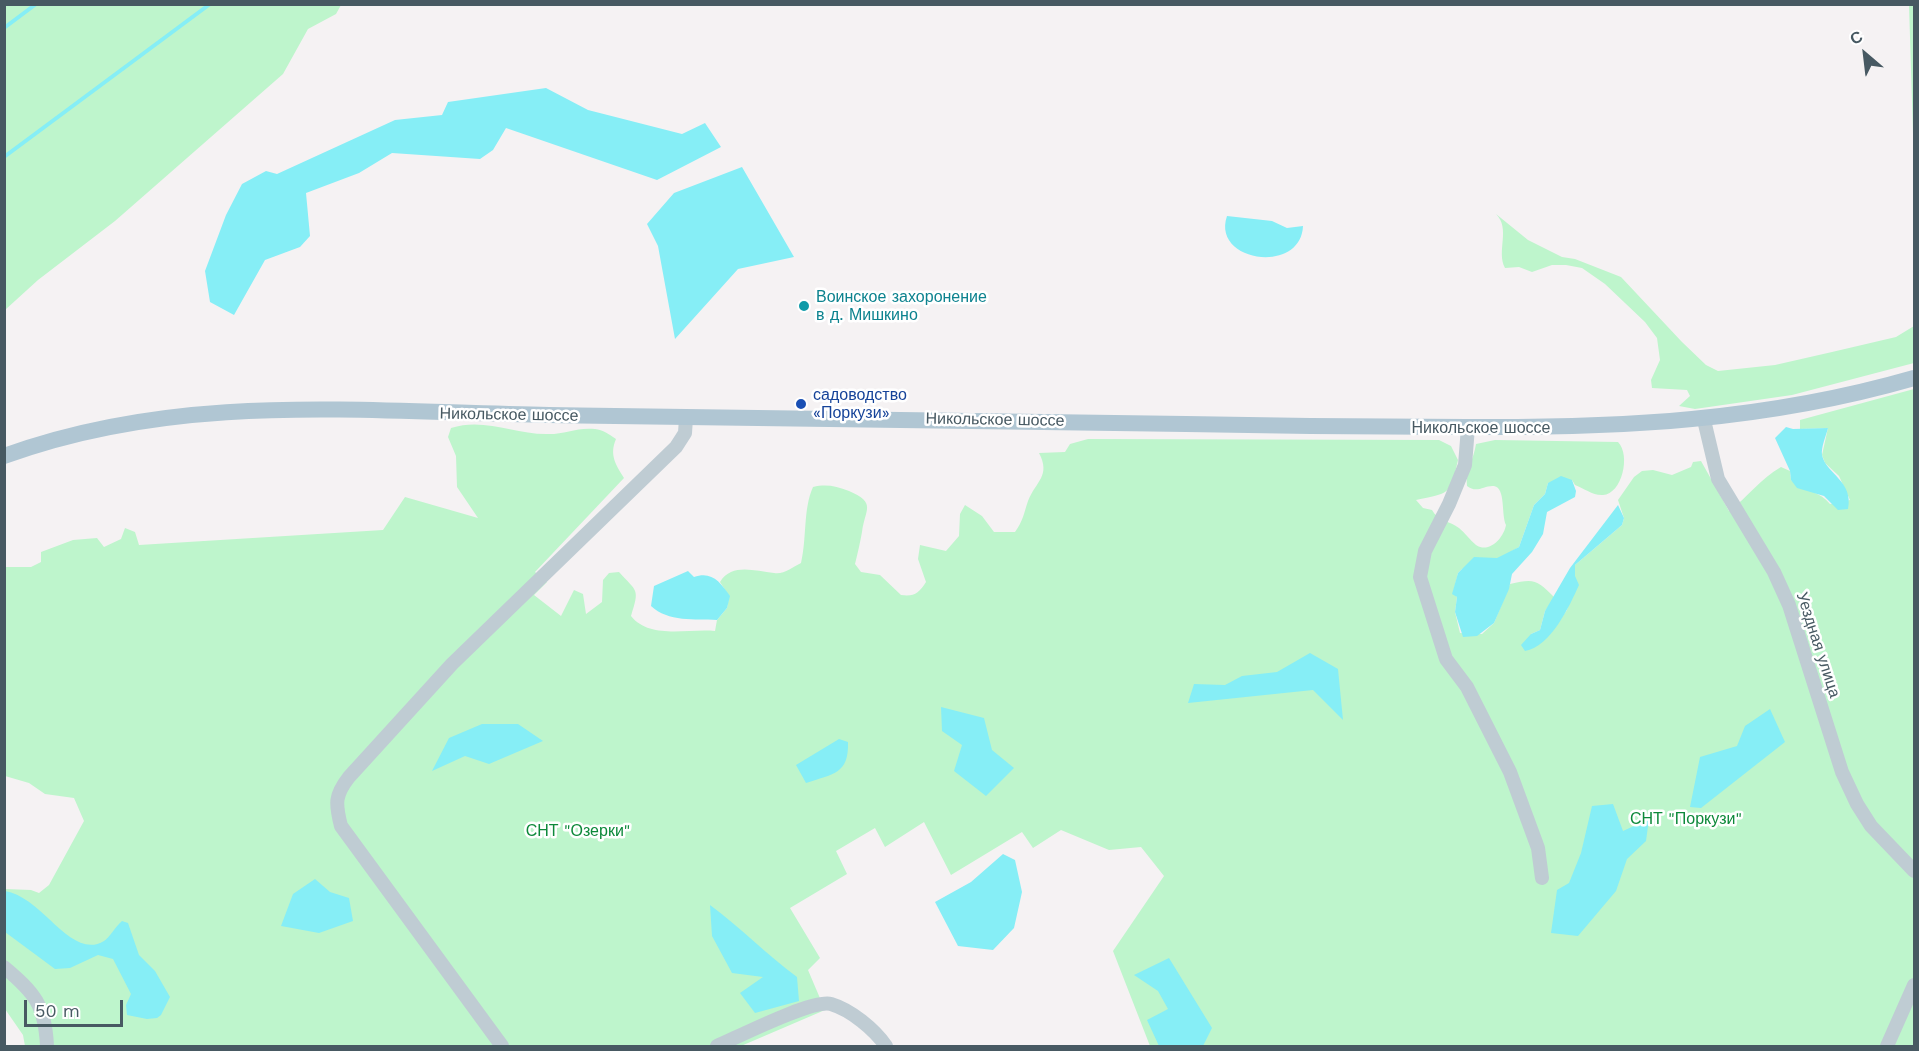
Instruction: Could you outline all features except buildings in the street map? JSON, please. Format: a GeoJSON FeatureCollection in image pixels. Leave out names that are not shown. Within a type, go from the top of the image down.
{"type":"FeatureCollection","features":[{"type":"Feature","properties":{"kind":"main road","name":"Никольское шоссе"},"geometry":{"type":"LineString","coordinates":[[4,456],[93,429],[162,417],[248,409],[686,418],[941,418],[1567,428],[1704,420],[1790,408],[1914,378]]}},
{"type":"Feature","properties":{"kind":"street"},"geometry":{"type":"LineString","coordinates":[[502,1047],[340,826],[336,805],[341,788],[350,777],[452,664],[676,447],[685,433],[686,418]]}},
{"type":"Feature","properties":{"kind":"street","name":"Уездная улица"},"geometry":{"type":"LineString","coordinates":[[1704,420],[1718,479],[1774,572],[1789,605],[1842,772],[1870,826],[1914,871]]}},
{"type":"Feature","properties":{"kind":"street"},"geometry":{"type":"LineString","coordinates":[[1468,427],[1465,465],[1449,504],[1425,551],[1420,577],[1446,659],[1467,687],[1510,772],[1539,848],[1542,878]]}},
{"type":"Feature","properties":{"kind":"street"},"geometry":{"type":"LineString","coordinates":[[4,967],[30,988],[37,1000],[43,1015],[47,1047]]}},
{"type":"Feature","properties":{"kind":"street"},"geometry":{"type":"LineString","coordinates":[[1887,1047],[1914,985]]}},
{"type":"Feature","properties":{"kind":"street"},"geometry":{"type":"LineString","coordinates":[[717,1047],[796,1011],[829,1003],[848,1012],[878,1035],[885,1047]]}},
{"type":"Feature","properties":{"kind":"green space"},"geometry":{"type":"Polygon","coordinates":[[[5,4],[341,5],[336,14],[308,29],[283,74],[115,221],[38,280],[5,310],[5,4]]]}},
{"type":"Feature","properties":{"kind":"green space"},"geometry":{"type":"Polygon","coordinates":[[[1909,5],[1914,5],[1914,145],[1913,134],[1909,5]]]}},
{"type":"Feature","properties":{"kind":"green space"},"geometry":{"type":"Polygon","coordinates":[[[1496,214],[1528,240],[1562,257],[1575,259],[1621,277],[1682,342],[1706,365],[1718,371],[1775,365],[1832,352],[1896,337],[1914,326],[1914,363],[1792,395],[1695,409],[1679,406],[1690,396],[1687,390],[1652,388],[1651,380],[1660,360],[1657,338],[1645,322],[1605,284],[1582,268],[1552,265],[1532,272],[1519,267],[1505,268],[1502,254],[1502,226],[1496,214]]]}},
{"type":"Feature","properties":{"kind":"green space"},"geometry":{"type":"Polygon","coordinates":[[[1914,389],[1914,1046],[1150,1046],[1113,951],[1164,876],[1141,847],[1109,850],[1061,830],[1033,848],[1022,832],[951,875],[924,822],[885,847],[875,828],[836,851],[847,874],[790,908],[820,958],[808,970],[825,1010],[741,1046],[25,1046],[23,1035],[5,1009],[5,889],[31,890],[39,893],[49,885],[84,821],[74,798],[45,794],[29,783],[5,776],[4,567],[31,567],[41,562],[41,552],[73,540],[97,538],[104,547],[121,539],[125,528],[135,532],[139,545],[383,530],[405,497],[478,518],[457,487],[456,456],[448,437],[451,428],[476,424],[536,434],[595,429],[606,432],[616,439],[613,455],[624,478],[535,572],[547,582],[534,595],[561,616],[574,590],[583,594],[586,614],[602,602],[603,580],[609,573],[619,572],[635,591],[631,616],[639,623],[659,631],[715,631],[717,620],[727,608],[729,596],[720,582],[725,576],[737,570],[781,573],[801,563],[808,505],[813,487],[835,487],[849,491],[863,499],[867,512],[855,564],[861,572],[880,575],[901,595],[913,595],[926,582],[918,559],[920,545],[946,551],[959,536],[960,514],[965,505],[982,516],[994,532],[1015,532],[1022,521],[1031,494],[1043,473],[1039,453],[1065,452],[1070,444],[1088,439],[1439,440],[1451,446],[1458,460],[1453,480],[1450,487],[1442,494],[1416,500],[1423,508],[1432,510],[1441,519],[1459,528],[1481,547],[1496,543],[1506,525],[1502,497],[1498,488],[1490,486],[1474,489],[1467,486],[1467,476],[1476,444],[1495,440],[1618,442],[1622,448],[1624,464],[1620,481],[1610,493],[1600,495],[1592,493],[1575,485],[1572,480],[1548,483],[1545,494],[1534,505],[1519,547],[1502,557],[1462,569],[1458,573],[1453,593],[1457,597],[1455,612],[1460,633],[1482,634],[1494,623],[1510,584],[1530,581],[1544,587],[1555,598],[1545,611],[1540,630],[1531,634],[1550,634],[1567,610],[1575,565],[1622,525],[1624,518],[1618,500],[1634,477],[1642,471],[1653,470],[1672,475],[1691,467],[1693,462],[1701,461],[1729,511],[1781,467],[1790,471],[1791,480],[1830,504],[1850,500],[1839,476],[1825,463],[1822,455],[1828,428],[1800,429],[1800,420],[1914,389]]]}},
{"type":"Feature","properties":{"kind":"water"},"geometry":{"type":"Polygon","coordinates":[[[546,88],[588,110],[682,134],[705,123],[721,147],[657,180],[506,128],[493,150],[480,159],[392,153],[359,173],[306,193],[310,236],[300,247],[265,260],[234,315],[210,302],[205,271],[226,215],[242,184],[266,171],[277,174],[395,120],[442,115],[448,102],[546,88]]]}},
{"type":"Feature","properties":{"kind":"water"},"geometry":{"type":"Polygon","coordinates":[[[742,167],[794,257],[738,269],[675,339],[658,246],[647,224],[674,193],[742,167]]]}},
{"type":"Feature","properties":{"kind":"water"},"geometry":{"type":"Polygon","coordinates":[[[1227,216],[1272,221],[1287,228],[1303,226],[1299,242],[1288,252],[1258,257],[1243,252],[1232,244],[1226,232],[1227,216]]]}},
{"type":"Feature","properties":{"kind":"water"},"geometry":{"type":"Polygon","coordinates":[[[1786,427],[1793,429],[1828,428],[1822,455],[1847,491],[1848,509],[1838,510],[1824,496],[1797,488],[1791,480],[1790,471],[1775,438],[1786,427]]]}},
{"type":"Feature","properties":{"kind":"water"},"geometry":{"type":"Polygon","coordinates":[[[1561,476],[1572,480],[1576,491],[1575,497],[1547,512],[1543,534],[1532,552],[1512,574],[1509,589],[1494,623],[1477,636],[1463,637],[1455,612],[1457,597],[1452,594],[1458,573],[1474,557],[1497,558],[1519,547],[1534,505],[1545,494],[1548,483],[1561,476]]]}},
{"type":"Feature","properties":{"kind":"water"},"geometry":{"type":"Polygon","coordinates":[[[1618,505],[1624,518],[1622,525],[1575,565],[1575,576],[1579,585],[1564,614],[1543,642],[1525,651],[1521,645],[1531,634],[1540,630],[1545,611],[1570,568],[1618,505]]]}},
{"type":"Feature","properties":{"kind":"water"},"geometry":{"type":"Polygon","coordinates":[[[688,571],[694,577],[706,575],[715,579],[730,596],[727,608],[717,620],[674,617],[665,615],[651,606],[654,586],[688,571]]]}},
{"type":"Feature","properties":{"kind":"water"},"geometry":{"type":"Polygon","coordinates":[[[1310,653],[1338,669],[1343,720],[1313,690],[1188,703],[1194,684],[1225,685],[1242,676],[1277,672],[1310,653]]]}},
{"type":"Feature","properties":{"kind":"water"},"geometry":{"type":"Polygon","coordinates":[[[941,707],[984,718],[992,750],[1014,768],[986,796],[954,771],[962,745],[942,731],[941,707]]]}},
{"type":"Feature","properties":{"kind":"water"},"geometry":{"type":"Polygon","coordinates":[[[1770,709],[1785,742],[1701,808],[1690,807],[1700,757],[1737,746],[1745,726],[1770,709]]]}},
{"type":"Feature","properties":{"kind":"water"},"geometry":{"type":"Polygon","coordinates":[[[482,724],[518,724],[543,741],[489,764],[465,756],[432,771],[449,738],[482,724]]]}},
{"type":"Feature","properties":{"kind":"water"},"geometry":{"type":"Polygon","coordinates":[[[839,739],[848,742],[848,753],[842,767],[831,775],[806,783],[796,765],[839,739]]]}},
{"type":"Feature","properties":{"kind":"water"},"geometry":{"type":"Polygon","coordinates":[[[1613,804],[1623,831],[1649,819],[1646,841],[1627,859],[1616,891],[1578,936],[1551,933],[1557,890],[1569,883],[1581,853],[1592,806],[1613,804]]]}},
{"type":"Feature","properties":{"kind":"water"},"geometry":{"type":"Polygon","coordinates":[[[1003,854],[1015,860],[1022,892],[1014,928],[993,950],[958,946],[935,902],[971,882],[1003,854]]]}},
{"type":"Feature","properties":{"kind":"water"},"geometry":{"type":"Polygon","coordinates":[[[315,879],[330,892],[349,898],[353,921],[319,933],[281,926],[293,894],[315,879]]]}},
{"type":"Feature","properties":{"kind":"water"},"geometry":{"type":"Polygon","coordinates":[[[5,891],[32,904],[68,936],[80,942],[92,945],[104,941],[122,921],[128,923],[139,955],[155,971],[170,997],[161,1015],[147,1019],[127,1015],[126,1005],[131,994],[113,959],[98,955],[70,968],[55,969],[5,932],[5,891]]]}},
{"type":"Feature","properties":{"kind":"water"},"geometry":{"type":"Polygon","coordinates":[[[710,905],[797,977],[799,1001],[755,1013],[740,993],[763,977],[732,973],[712,936],[710,905]]]}},
{"type":"Feature","properties":{"kind":"water"},"geometry":{"type":"Polygon","coordinates":[[[1169,958],[1212,1028],[1203,1046],[1159,1046],[1147,1020],[1168,1009],[1158,991],[1134,975],[1169,958]]]}},
{"type":"Feature","properties":{"kind":"waterway"},"geometry":{"type":"LineString","coordinates":[[4,28],[36,4]]}},
{"type":"Feature","properties":{"kind":"waterway"},"geometry":{"type":"LineString","coordinates":[[4,157],[210,4]]}},
{"type":"Feature","properties":{"kind":"place","name":"Воинское захоронение в д. Мишкино"},"geometry":{"type":"Point","coordinates":[804,306]}},
{"type":"Feature","properties":{"kind":"place","name":"садоводство «Поркузи»"},"geometry":{"type":"Point","coordinates":[801,404]}},
{"type":"Feature","properties":{"kind":"park label","name":"СНТ \"Поркузи\""},"geometry":{"type":"Point","coordinates":[1686,819]}},
{"type":"Feature","properties":{"kind":"park label","name":"СНТ \"Озерки\""},"geometry":{"type":"Point","coordinates":[578,831]}}]}
